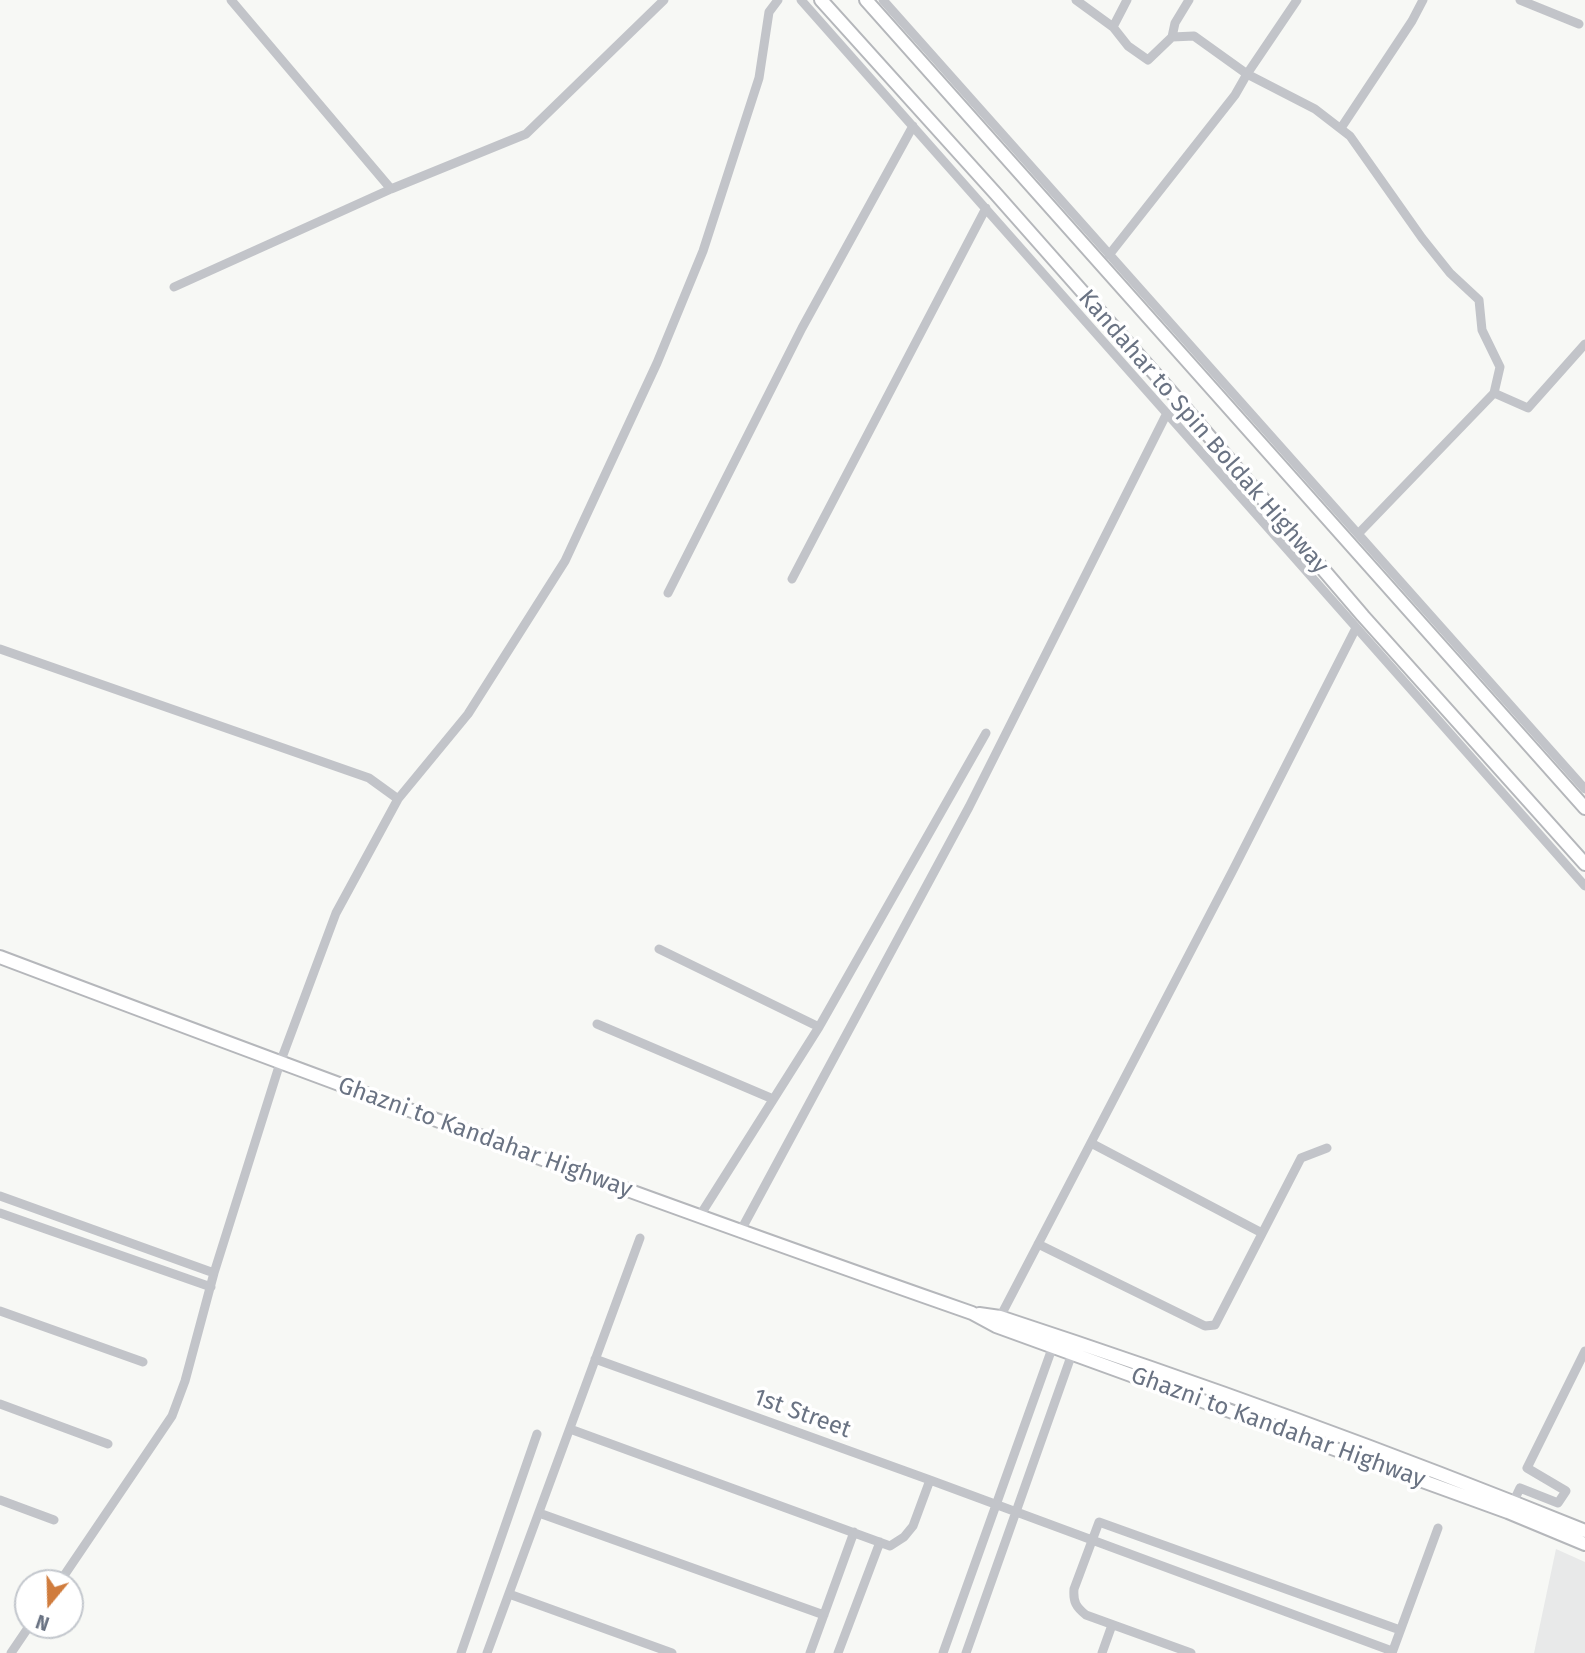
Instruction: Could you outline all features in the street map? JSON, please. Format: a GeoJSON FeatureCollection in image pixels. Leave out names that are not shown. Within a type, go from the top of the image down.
{"type":"FeatureCollection","features":[{"type":"Feature","properties":{"kind":"highway","name":"Kandahar to Spin Boldak Highway"},"geometry":{"type":"LineString","coordinates":[[821,0],[996,194],[1363,616],[1585,864]]}},
{"type":"Feature","properties":{"kind":"highway","name":"Kandahar to Spin Boldak Highway"},"geometry":{"type":"LineString","coordinates":[[866,0],[1585,808]]}},
{"type":"Feature","properties":{"kind":"highway","name":"Ghazni to Kandahar Highway"},"geometry":{"type":"LineString","coordinates":[[0,957],[740,1232],[1055,1341],[1511,1507],[1585,1531]]}},
{"type":"Feature","properties":{"kind":"highway","name":"Ghazni to Kandahar Highway"},"geometry":{"type":"LineString","coordinates":[[1511,1507],[1585,1544]]}},
{"type":"Feature","properties":{"kind":"street"},"geometry":{"type":"LineString","coordinates":[[231,0],[391,189]]}},
{"type":"Feature","properties":{"kind":"street"},"geometry":{"type":"LineString","coordinates":[[174,287],[391,189],[526,134],[664,0]]}},
{"type":"Feature","properties":{"kind":"street"},"geometry":{"type":"LineString","coordinates":[[68,1569],[172,1416],[185,1381],[214,1273],[280,1063],[336,913],[398,799],[468,714],[565,561],[657,363],[703,251],[759,78],[768,12],[778,0]]}},
{"type":"Feature","properties":{"kind":"street"},"geometry":{"type":"LineString","coordinates":[[801,0],[1585,887]]}},
{"type":"Feature","properties":{"kind":"street"},"geometry":{"type":"LineString","coordinates":[[883,0],[1585,789]]}},
{"type":"Feature","properties":{"kind":"street"},"geometry":{"type":"LineString","coordinates":[[1076,0],[1113,27],[1128,46],[1148,60],[1172,37],[1175,23],[1189,0]]}},
{"type":"Feature","properties":{"kind":"street"},"geometry":{"type":"LineString","coordinates":[[1113,27],[1127,0]]}},
{"type":"Feature","properties":{"kind":"street"},"geometry":{"type":"LineString","coordinates":[[1109,254],[1235,95],[1297,0]]}},
{"type":"Feature","properties":{"kind":"street"},"geometry":{"type":"LineString","coordinates":[[1340,128],[1412,21],[1423,0]]}},
{"type":"Feature","properties":{"kind":"street"},"geometry":{"type":"LineString","coordinates":[[1520,0],[1579,24]]}},
{"type":"Feature","properties":{"kind":"street"},"geometry":{"type":"LineString","coordinates":[[1172,37],[1194,36],[1247,74],[1315,109],[1350,136],[1422,238],[1450,273],[1479,300],[1482,330],[1500,367],[1494,393],[1358,534]]}},
{"type":"Feature","properties":{"kind":"street"},"geometry":{"type":"LineString","coordinates":[[668,593],[802,328],[913,126]]}},
{"type":"Feature","properties":{"kind":"street"},"geometry":{"type":"LineString","coordinates":[[792,579],[986,208]]}},
{"type":"Feature","properties":{"kind":"street"},"geometry":{"type":"LineString","coordinates":[[1494,393],[1528,408],[1585,344]]}},
{"type":"Feature","properties":{"kind":"street"},"geometry":{"type":"LineString","coordinates":[[740,1232],[969,807],[1167,413]]}},
{"type":"Feature","properties":{"kind":"street"},"geometry":{"type":"LineString","coordinates":[[998,1321],[1356,628]]}},
{"type":"Feature","properties":{"kind":"street"},"geometry":{"type":"LineString","coordinates":[[0,649],[369,778],[398,799]]}},
{"type":"Feature","properties":{"kind":"street"},"geometry":{"type":"LineString","coordinates":[[699,1217],[819,1027],[986,733]]}},
{"type":"Feature","properties":{"kind":"street"},"geometry":{"type":"LineString","coordinates":[[1577,780],[1585,771]]}},
{"type":"Feature","properties":{"kind":"street"},"geometry":{"type":"LineString","coordinates":[[659,949],[819,1027]]}},
{"type":"Feature","properties":{"kind":"street"},"geometry":{"type":"LineString","coordinates":[[597,1024],[773,1099]]}},
{"type":"Feature","properties":{"kind":"street"},"geometry":{"type":"LineString","coordinates":[[1091,1143],[1262,1233]]}},
{"type":"Feature","properties":{"kind":"street"},"geometry":{"type":"LineString","coordinates":[[1038,1244],[1205,1326],[1215,1325],[1301,1158],[1327,1148]]}},
{"type":"Feature","properties":{"kind":"street"},"geometry":{"type":"LineString","coordinates":[[0,1196],[214,1273]]}},
{"type":"Feature","properties":{"kind":"street"},"geometry":{"type":"LineString","coordinates":[[0,1213],[211,1287]]}},
{"type":"Feature","properties":{"kind":"street"},"geometry":{"type":"LineString","coordinates":[[487,1653],[640,1238]]}},
{"type":"Feature","properties":{"kind":"street"},"geometry":{"type":"LineString","coordinates":[[0,1311],[143,1362]]}},
{"type":"Feature","properties":{"kind":"street"},"geometry":{"type":"LineString","coordinates":[[943,1653],[1055,1341]]}},
{"type":"Feature","properties":{"kind":"street"},"geometry":{"type":"LineString","coordinates":[[966,1653],[1074,1348]]}},
{"type":"Feature","properties":{"kind":"street"},"geometry":{"type":"LineString","coordinates":[[1511,1507],[1520,1488],[1558,1503],[1566,1491],[1527,1468],[1585,1351]]}},
{"type":"Feature","properties":{"kind":"street","name":"1st Street"},"geometry":{"type":"LineString","coordinates":[[595,1360],[930,1480],[1392,1652]]}},
{"type":"Feature","properties":{"kind":"street"},"geometry":{"type":"LineString","coordinates":[[0,1404],[108,1444]]}},
{"type":"Feature","properties":{"kind":"street"},"geometry":{"type":"LineString","coordinates":[[570,1429],[890,1546],[904,1537],[913,1526],[930,1480]]}},
{"type":"Feature","properties":{"kind":"street"},"geometry":{"type":"LineString","coordinates":[[461,1653],[537,1434]]}},
{"type":"Feature","properties":{"kind":"street"},"geometry":{"type":"LineString","coordinates":[[0,1500],[54,1520]]}},
{"type":"Feature","properties":{"kind":"street"},"geometry":{"type":"LineString","coordinates":[[539,1513],[824,1615]]}},
{"type":"Feature","properties":{"kind":"street"},"geometry":{"type":"LineString","coordinates":[[1191,1653],[1086,1615],[1073,1601],[1074,1589],[1099,1522],[1400,1630]]}},
{"type":"Feature","properties":{"kind":"street"},"geometry":{"type":"LineString","coordinates":[[1392,1652],[1438,1528]]}},
{"type":"Feature","properties":{"kind":"street"},"geometry":{"type":"LineString","coordinates":[[810,1653],[854,1532]]}},
{"type":"Feature","properties":{"kind":"street"},"geometry":{"type":"LineString","coordinates":[[838,1653],[880,1542]]}},
{"type":"Feature","properties":{"kind":"street"},"geometry":{"type":"LineString","coordinates":[[509,1594],[672,1653]]}},
{"type":"Feature","properties":{"kind":"street"},"geometry":{"type":"LineString","coordinates":[[1102,1653],[1112,1625]]}},
{"type":"Feature","properties":{"kind":"shaded area"},"geometry":{"type":"Polygon","coordinates":[[[1556,1549],[1585,1562],[1585,1653],[1534,1653],[1556,1549]]]}}]}
